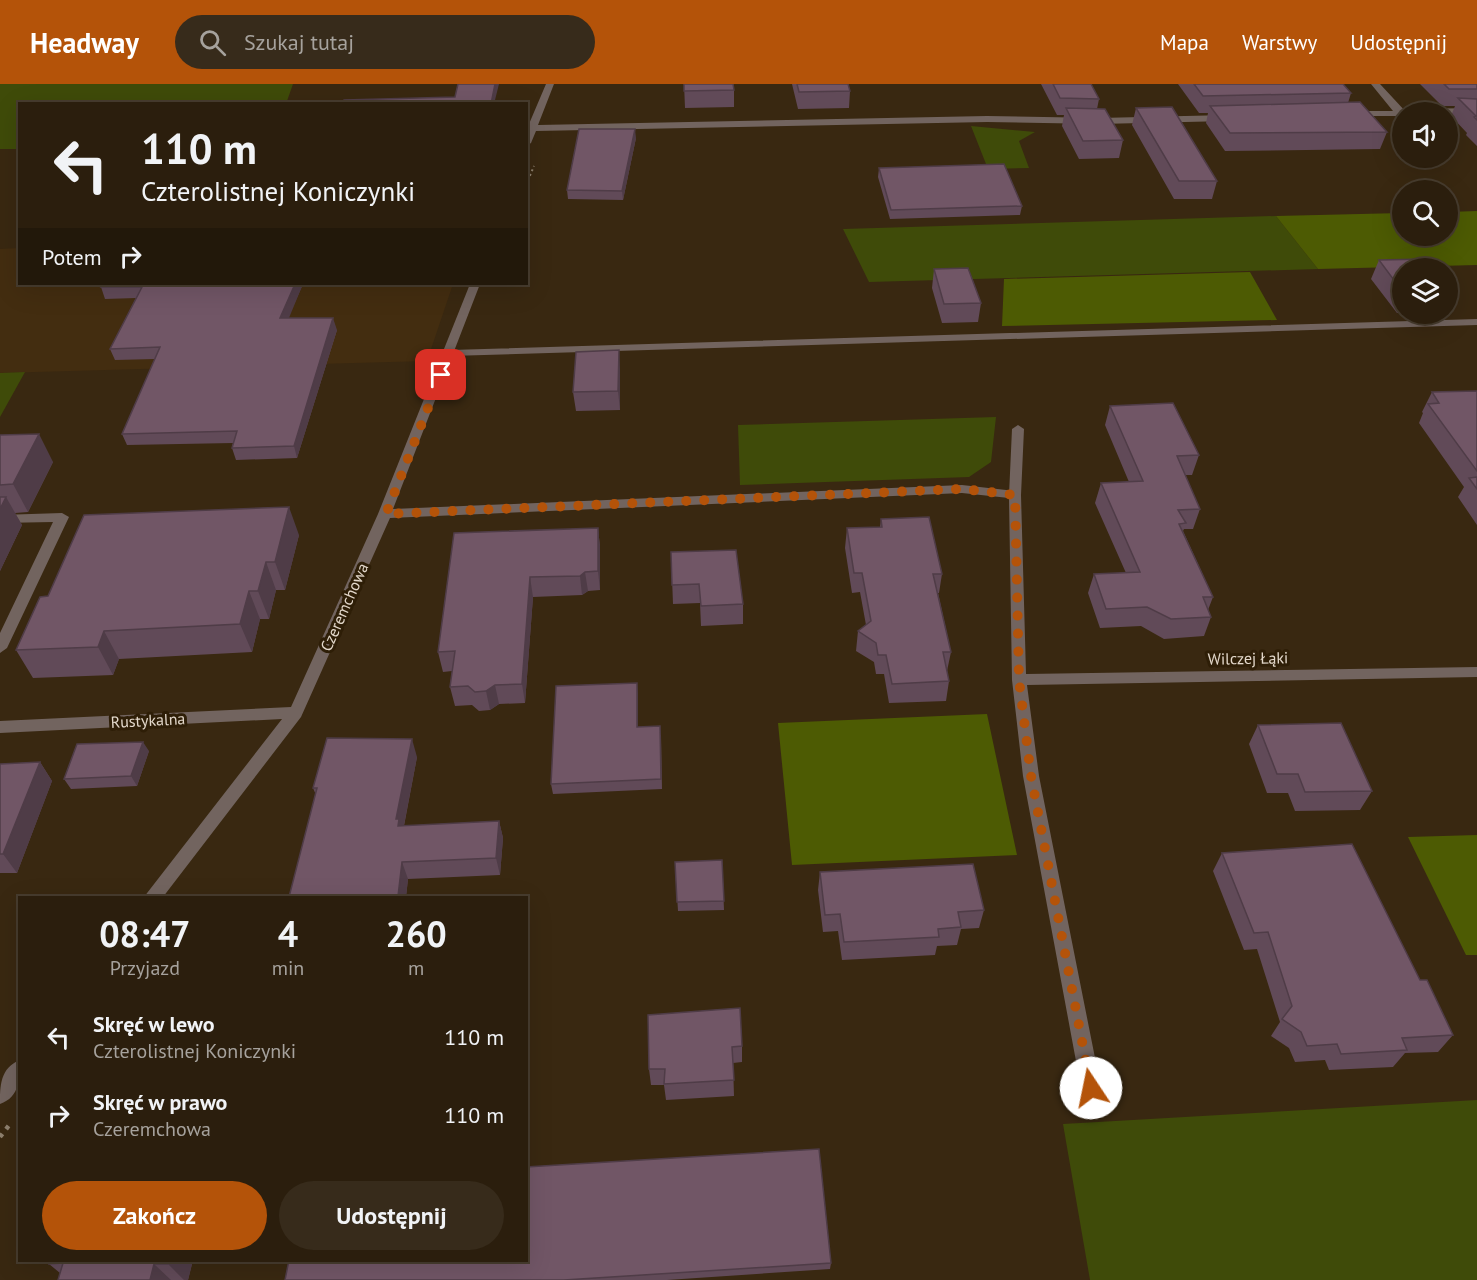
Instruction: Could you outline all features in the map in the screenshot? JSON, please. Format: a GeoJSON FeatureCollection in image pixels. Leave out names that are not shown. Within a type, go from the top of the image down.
{"type":"FeatureCollection","features":[{"type":"Feature","properties":{"kind":"street"},"geometry":{"type":"LineString","coordinates":[[528,138],[550,84]]}},
{"type":"Feature","properties":{"kind":"street"},"geometry":{"type":"LineString","coordinates":[[1375,84],[1393,102]]}},
{"type":"Feature","properties":{"kind":"street"},"geometry":{"type":"LineString","coordinates":[[1458,112],[1477,111]]}},
{"type":"Feature","properties":{"kind":"street"},"geometry":{"type":"LineString","coordinates":[[1342,114],[1392,113]]}},
{"type":"Feature","properties":{"kind":"street"},"geometry":{"type":"LineString","coordinates":[[532,128],[987,119],[1099,122],[1238,117]]}},
{"type":"Feature","properties":{"kind":"street","name":"Czeremchowa"},"geometry":{"type":"LineString","coordinates":[[154,896],[296,713],[386,514],[475,285]]}},
{"type":"Feature","properties":{"kind":"street"},"geometry":{"type":"LineString","coordinates":[[450,353],[1477,322]]}},
{"type":"Feature","properties":{"kind":"street"},"geometry":{"type":"LineString","coordinates":[[1018,429],[1015,495],[1019,680],[1031,776],[1091,1088]]}},
{"type":"Feature","properties":{"kind":"street"},"geometry":{"type":"LineString","coordinates":[[386,514],[962,489],[1015,495]]}},
{"type":"Feature","properties":{"kind":"street"},"geometry":{"type":"LineString","coordinates":[[0,519],[62,517],[0,648]]}},
{"type":"Feature","properties":{"kind":"street","name":"Wilczej Łąki"},"geometry":{"type":"LineString","coordinates":[[1019,680],[1477,672]]}},
{"type":"Feature","properties":{"kind":"street","name":"Rustykalna"},"geometry":{"type":"LineString","coordinates":[[0,727],[296,713]]}},
{"type":"Feature","properties":{"kind":"street"},"geometry":{"type":"LineString","coordinates":[[0,1095],[18,1072]]}},
{"type":"Feature","properties":{"kind":"shaded area"},"geometry":{"type":"Polygon","coordinates":[[[18,248],[18,285],[453,285],[427,361],[0,373],[0,249],[18,248]]]}},
{"type":"Feature","properties":{"kind":"green space"},"geometry":{"type":"Polygon","coordinates":[[[0,84],[293,84],[287,101],[18,102],[18,149],[0,149],[0,84]]]}},
{"type":"Feature","properties":{"kind":"green space"},"geometry":{"type":"Polygon","coordinates":[[[971,126],[1035,132],[1019,141],[1029,168],[988,169],[971,126]]]}},
{"type":"Feature","properties":{"kind":"green space"},"geometry":{"type":"Polygon","coordinates":[[[1477,211],[1477,265],[1458,265],[1458,258],[1392,258],[1392,267],[1318,269],[1276,216],[1392,213],[1392,246],[1458,246],[1458,212],[1477,211]]]}},
{"type":"Feature","properties":{"kind":"green space"},"geometry":{"type":"Polygon","coordinates":[[[1276,216],[1318,269],[869,282],[843,229],[1276,216]]]}},
{"type":"Feature","properties":{"kind":"green space"},"geometry":{"type":"Polygon","coordinates":[[[1250,272],[1277,320],[1002,326],[1004,279],[1250,272]]]}},
{"type":"Feature","properties":{"kind":"green space"},"geometry":{"type":"Polygon","coordinates":[[[25,372],[0,417],[0,373],[25,372]]]}},
{"type":"Feature","properties":{"kind":"green space"},"geometry":{"type":"Polygon","coordinates":[[[996,417],[991,462],[969,477],[740,485],[738,425],[996,417]]]}},
{"type":"Feature","properties":{"kind":"green space"},"geometry":{"type":"Polygon","coordinates":[[[987,714],[1017,855],[792,865],[778,723],[987,714]]]}},
{"type":"Feature","properties":{"kind":"green space"},"geometry":{"type":"Polygon","coordinates":[[[1477,835],[1477,955],[1466,955],[1408,837],[1477,835]]]}},
{"type":"Feature","properties":{"kind":"green space"},"geometry":{"type":"Polygon","coordinates":[[[1477,1100],[1477,1280],[1090,1280],[1063,1124],[1477,1100]]]}},
{"type":"Feature","properties":{"kind":"building"},"geometry":{"type":"Polygon","coordinates":[[[458,84],[495,84],[491,102],[343,102],[344,100],[455,97],[458,84]]]}},
{"type":"Feature","properties":{"kind":"building"},"geometry":{"type":"Polygon","coordinates":[[[684,84],[733,84],[734,90],[684,91],[684,84]]]}},
{"type":"Feature","properties":{"kind":"building"},"geometry":{"type":"Polygon","coordinates":[[[797,84],[848,84],[850,91],[799,92],[797,84]]]}},
{"type":"Feature","properties":{"kind":"building"},"geometry":{"type":"Polygon","coordinates":[[[1053,84],[1091,84],[1099,99],[1060,98],[1053,84]]]}},
{"type":"Feature","properties":{"kind":"building"},"geometry":{"type":"Polygon","coordinates":[[[1194,84],[1343,84],[1351,93],[1203,96],[1194,84]]]}},
{"type":"Feature","properties":{"kind":"building"},"geometry":{"type":"Polygon","coordinates":[[[1444,84],[1477,84],[1477,89],[1449,89],[1444,84]]]}},
{"type":"Feature","properties":{"kind":"building"},"geometry":{"type":"Polygon","coordinates":[[[1458,98],[1477,99],[1477,120],[1474,117],[1476,116],[1458,98]]]}},
{"type":"Feature","properties":{"kind":"building"},"geometry":{"type":"Polygon","coordinates":[[[1360,102],[1387,132],[1230,133],[1210,106],[1360,102]]]}},
{"type":"Feature","properties":{"kind":"building"},"geometry":{"type":"Polygon","coordinates":[[[1172,107],[1217,181],[1179,181],[1136,108],[1172,107]]]}},
{"type":"Feature","properties":{"kind":"building"},"geometry":{"type":"Polygon","coordinates":[[[1066,108],[1105,109],[1123,140],[1083,141],[1066,108]]]}},
{"type":"Feature","properties":{"kind":"building"},"geometry":{"type":"Polygon","coordinates":[[[579,129],[635,129],[622,191],[567,190],[579,129]]]}},
{"type":"Feature","properties":{"kind":"building"},"geometry":{"type":"Polygon","coordinates":[[[1004,164],[1022,206],[891,210],[879,168],[1004,164]]]}},
{"type":"Feature","properties":{"kind":"building"},"geometry":{"type":"Polygon","coordinates":[[[1379,260],[1392,260],[1392,278],[1379,260]]]}},
{"type":"Feature","properties":{"kind":"building"},"geometry":{"type":"Polygon","coordinates":[[[968,268],[981,303],[944,304],[934,269],[968,268]]]}},
{"type":"Feature","properties":{"kind":"building"},"geometry":{"type":"Polygon","coordinates":[[[102,285],[295,285],[280,318],[333,318],[294,446],[232,448],[237,431],[122,434],[160,347],[110,349],[142,287],[101,287],[102,285]]]}},
{"type":"Feature","properties":{"kind":"building"},"geometry":{"type":"Polygon","coordinates":[[[619,350],[618,391],[573,392],[576,352],[619,350]]]}},
{"type":"Feature","properties":{"kind":"building"},"geometry":{"type":"Polygon","coordinates":[[[1477,391],[1477,471],[1428,404],[1439,403],[1432,392],[1477,391]]]}},
{"type":"Feature","properties":{"kind":"building"},"geometry":{"type":"Polygon","coordinates":[[[1173,403],[1199,455],[1177,456],[1200,509],[1178,510],[1186,523],[1179,524],[1213,597],[1203,597],[1211,617],[1171,619],[1147,607],[1106,609],[1094,574],[1140,572],[1101,483],[1143,481],[1110,406],[1173,403]]]}},
{"type":"Feature","properties":{"kind":"building"},"geometry":{"type":"Polygon","coordinates":[[[39,434],[13,484],[0,485],[0,435],[39,434]]]}},
{"type":"Feature","properties":{"kind":"building"},"geometry":{"type":"Polygon","coordinates":[[[1477,477],[1477,489],[1469,478],[1477,477]]]}},
{"type":"Feature","properties":{"kind":"building"},"geometry":{"type":"Polygon","coordinates":[[[0,497],[6,497],[0,509],[0,497]]]}},
{"type":"Feature","properties":{"kind":"building"},"geometry":{"type":"Polygon","coordinates":[[[289,507],[275,562],[266,562],[258,591],[249,591],[240,624],[104,631],[98,647],[16,650],[40,597],[48,596],[84,515],[289,507]]]}},
{"type":"Feature","properties":{"kind":"building"},"geometry":{"type":"Polygon","coordinates":[[[929,517],[942,574],[933,574],[951,652],[943,652],[949,681],[892,684],[886,655],[878,655],[876,643],[858,631],[871,621],[862,573],[854,573],[847,528],[882,527],[881,519],[929,517]]]}},
{"type":"Feature","properties":{"kind":"building"},"geometry":{"type":"Polygon","coordinates":[[[598,528],[598,571],[585,572],[580,576],[530,577],[522,684],[495,685],[486,691],[475,692],[468,686],[450,687],[455,651],[438,652],[454,533],[598,528]]]}},
{"type":"Feature","properties":{"kind":"building"},"geometry":{"type":"Polygon","coordinates":[[[736,550],[743,604],[701,606],[699,584],[672,585],[671,552],[736,550]]]}},
{"type":"Feature","properties":{"kind":"building"},"geometry":{"type":"Polygon","coordinates":[[[637,683],[637,727],[660,726],[661,779],[551,784],[556,686],[637,683]]]}},
{"type":"Feature","properties":{"kind":"building"},"geometry":{"type":"Polygon","coordinates":[[[1341,723],[1372,791],[1305,792],[1298,774],[1277,774],[1258,725],[1341,723]]]}},
{"type":"Feature","properties":{"kind":"building"},"geometry":{"type":"Polygon","coordinates":[[[327,738],[412,739],[396,819],[399,819],[398,826],[499,821],[496,858],[402,862],[398,896],[289,896],[317,788],[313,788],[327,738]]]}},
{"type":"Feature","properties":{"kind":"building"},"geometry":{"type":"Polygon","coordinates":[[[143,742],[131,776],[64,779],[77,744],[143,742]]]}},
{"type":"Feature","properties":{"kind":"building"},"geometry":{"type":"Polygon","coordinates":[[[40,762],[3,854],[0,854],[0,764],[40,762]]]}},
{"type":"Feature","properties":{"kind":"building"},"geometry":{"type":"Polygon","coordinates":[[[1352,844],[1420,980],[1427,980],[1453,1035],[1402,1038],[1407,1050],[1341,1054],[1337,1044],[1307,1046],[1301,1032],[1282,1019],[1292,1006],[1268,932],[1254,933],[1222,853],[1352,844]]]}},
{"type":"Feature","properties":{"kind":"building"},"geometry":{"type":"Polygon","coordinates":[[[722,860],[724,901],[677,902],[675,862],[722,860]]]}},
{"type":"Feature","properties":{"kind":"building"},"geometry":{"type":"Polygon","coordinates":[[[973,864],[984,910],[958,912],[961,927],[938,929],[939,937],[844,942],[840,914],[825,915],[820,872],[973,864]]]}},
{"type":"Feature","properties":{"kind":"building"},"geometry":{"type":"Polygon","coordinates":[[[740,1008],[742,1046],[732,1047],[734,1080],[664,1084],[665,1069],[649,1069],[648,1015],[740,1008]]]}},
{"type":"Feature","properties":{"kind":"building"},"geometry":{"type":"Polygon","coordinates":[[[819,1149],[831,1263],[564,1280],[285,1280],[289,1262],[528,1262],[528,1167],[819,1149]]]}},
{"type":"Feature","properties":{"kind":"building"},"geometry":{"type":"Polygon","coordinates":[[[50,1262],[168,1262],[168,1264],[154,1264],[150,1280],[58,1280],[63,1263],[49,1264],[50,1262]]]}},
{"type":"Feature","properties":{"kind":"route"},"geometry":{"type":"LineString","coordinates":[[441,375],[386,514],[962,489],[1015,495],[1019,680],[1031,776],[1091,1088]]}}]}
